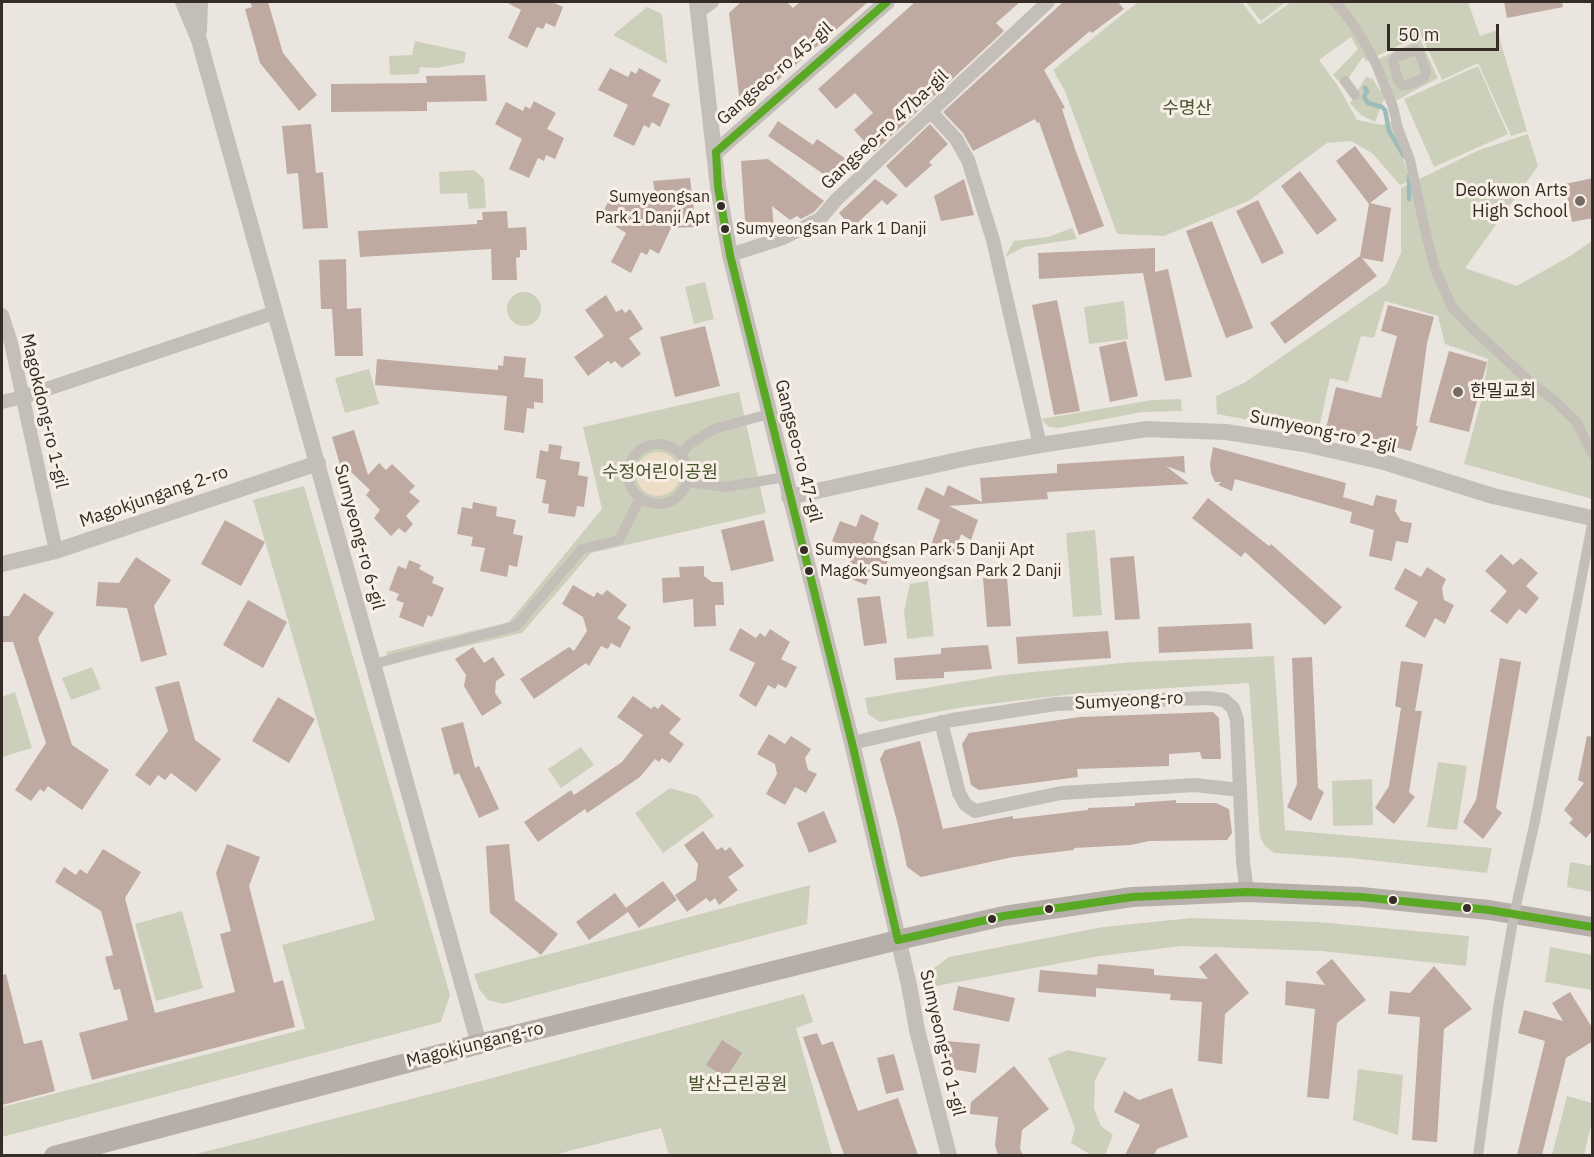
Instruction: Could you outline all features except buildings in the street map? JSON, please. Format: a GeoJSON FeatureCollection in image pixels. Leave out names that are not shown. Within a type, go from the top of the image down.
{"type":"FeatureCollection","features":[{"type":"Feature","properties":{"kind":"main road"},"geometry":{"type":"LineString","coordinates":[[898,940],[1004,916],[1132,897],[1247,892],[1361,897],[1466,907],[1593,927]]}},
{"type":"Feature","properties":{"kind":"main road","name":"Magokjungang-ro"},"geometry":{"type":"LineString","coordinates":[[54,1155],[479,1044],[898,940]]}},
{"type":"Feature","properties":{"kind":"street"},"geometry":{"type":"LineString","coordinates":[[183,2],[199,40]]}},
{"type":"Feature","properties":{"kind":"street"},"geometry":{"type":"LineString","coordinates":[[199,40],[200,2]]}},
{"type":"Feature","properties":{"kind":"street","name":"Gangseo-ro 45-gil"},"geometry":{"type":"LineString","coordinates":[[716,152],[887,2]]}},
{"type":"Feature","properties":{"kind":"street","name":"Gangseo-ro 47ba-gil"},"geometry":{"type":"LineString","coordinates":[[730,255],[783,238],[820,219],[836,200],[1048,2]]}},
{"type":"Feature","properties":{"kind":"street"},"geometry":{"type":"LineString","coordinates":[[1335,2],[1363,40],[1376,64],[1393,107],[1410,160],[1435,269],[1452,307],[1529,381],[1576,421],[1593,453]]}},
{"type":"Feature","properties":{"kind":"street","name":"Gangseo-ro 47-gil"},"geometry":{"type":"LineString","coordinates":[[703,5],[718,187],[730,255],[852,742],[898,940]]}},
{"type":"Feature","properties":{"kind":"street","name":"Sumyeong-ro 6-gil"},"geometry":{"type":"LineString","coordinates":[[199,40],[479,1044]]}},
{"type":"Feature","properties":{"kind":"street"},"geometry":{"type":"LineString","coordinates":[[1345,81],[1355,95]]}},
{"type":"Feature","properties":{"kind":"street"},"geometry":{"type":"LineString","coordinates":[[931,111],[956,139],[968,160],[991,231],[1040,445]]}},
{"type":"Feature","properties":{"kind":"street"},"geometry":{"type":"LineString","coordinates":[[2,402],[276,312]]}},
{"type":"Feature","properties":{"kind":"street","name":"Magokdong-ro 1-gil"},"geometry":{"type":"LineString","coordinates":[[2,315],[11,343],[56,551]]}},
{"type":"Feature","properties":{"kind":"street"},"geometry":{"type":"LineString","coordinates":[[681,454],[690,444],[714,429],[769,414]]}},
{"type":"Feature","properties":{"kind":"street","name":"Sumyeong-ro 2-gil"},"geometry":{"type":"LineString","coordinates":[[789,497],[972,457],[1148,429],[1226,432],[1304,444],[1384,462],[1492,495],[1593,518]]}},
{"type":"Feature","properties":{"kind":"street"},"geometry":{"type":"LineString","coordinates":[[663,444],[681,454],[688,472],[687,482],[683,491],[668,503],[649,503],[633,491],[629,483],[630,462],[643,447],[663,444]]}},
{"type":"Feature","properties":{"kind":"street","name":"Magokjungang 2-ro"},"geometry":{"type":"LineString","coordinates":[[2,564],[56,551],[318,463]]}},
{"type":"Feature","properties":{"kind":"street"},"geometry":{"type":"LineString","coordinates":[[687,482],[726,487],[785,477]]}},
{"type":"Feature","properties":{"kind":"street"},"geometry":{"type":"LineString","coordinates":[[374,664],[516,626],[582,549],[619,540],[640,498]]}},
{"type":"Feature","properties":{"kind":"street"},"geometry":{"type":"LineString","coordinates":[[1478,1155],[1498,1008],[1514,915],[1593,524]]}},
{"type":"Feature","properties":{"kind":"street","name":"Sumyeong-ro"},"geometry":{"type":"LineString","coordinates":[[852,742],[941,722],[1056,704],[1207,698],[1224,700],[1233,708],[1238,720],[1243,862],[1247,892]]}},
{"type":"Feature","properties":{"kind":"street"},"geometry":{"type":"LineString","coordinates":[[941,722],[958,793],[965,804],[975,811],[1061,793],[1194,785],[1240,790]]}},
{"type":"Feature","properties":{"kind":"street","name":"Sumyeong-ro 1-gil"},"geometry":{"type":"LineString","coordinates":[[898,940],[920,1041],[949,1155]]}},
{"type":"Feature","properties":{"kind":"green space","name":"수명산"},"geometry":{"type":"Polygon","coordinates":[[[1138,2],[1242,2],[1259,25],[1291,2],[1468,2],[1480,36],[1497,30],[1527,131],[1511,136],[1478,63],[1442,80],[1421,35],[1366,61],[1363,57],[1343,86],[1333,75],[1358,49],[1351,37],[1319,60],[1338,86],[1357,120],[1382,125],[1392,121],[1410,181],[1400,185],[1372,153],[1351,141],[1327,143],[1250,200],[1164,236],[1117,234],[1065,91],[1053,70],[1138,2]]]}},
{"type":"Feature","properties":{"kind":"green space"},"geometry":{"type":"Polygon","coordinates":[[[1246,2],[1286,2],[1261,21],[1246,2]]]}},
{"type":"Feature","properties":{"kind":"green space"},"geometry":{"type":"Polygon","coordinates":[[[647,7],[662,14],[667,64],[613,35],[647,7]]]}},
{"type":"Feature","properties":{"kind":"green space"},"geometry":{"type":"Polygon","coordinates":[[[1420,39],[1438,78],[1392,103],[1384,99],[1375,122],[1361,115],[1350,103],[1366,77],[1373,79],[1380,91],[1385,88],[1375,61],[1420,39]]]}},
{"type":"Feature","properties":{"kind":"green space"},"geometry":{"type":"Polygon","coordinates":[[[415,41],[466,52],[464,63],[436,68],[420,67],[419,74],[390,75],[389,56],[412,55],[415,41]]]}},
{"type":"Feature","properties":{"kind":"green space"},"geometry":{"type":"Polygon","coordinates":[[[1478,66],[1508,134],[1434,167],[1404,99],[1478,66]]]}},
{"type":"Feature","properties":{"kind":"green space"},"geometry":{"type":"Polygon","coordinates":[[[1528,134],[1538,166],[1465,268],[1517,286],[1592,241],[1592,499],[1464,464],[1483,394],[1488,359],[1445,344],[1438,316],[1385,301],[1374,338],[1361,336],[1348,382],[1330,378],[1318,433],[1217,414],[1216,396],[1244,383],[1387,284],[1401,253],[1401,188],[1479,150],[1528,134]]]}},
{"type":"Feature","properties":{"kind":"green space"},"geometry":{"type":"Polygon","coordinates":[[[474,170],[484,179],[486,208],[469,209],[467,193],[440,194],[439,172],[474,170]]]}},
{"type":"Feature","properties":{"kind":"green space"},"geometry":{"type":"Polygon","coordinates":[[[1072,228],[1077,239],[1024,247],[1005,257],[1014,241],[1048,237],[1072,228]]]}},
{"type":"Feature","properties":{"kind":"green space"},"geometry":{"type":"Polygon","coordinates":[[[705,282],[714,319],[694,324],[685,287],[705,282]]]}},
{"type":"Feature","properties":{"kind":"green space"},"geometry":{"type":"Polygon","coordinates":[[[524,292],[536,297],[541,309],[536,321],[524,326],[512,321],[507,309],[512,297],[524,292]]]}},
{"type":"Feature","properties":{"kind":"green space"},"geometry":{"type":"Polygon","coordinates":[[[1124,301],[1128,339],[1089,344],[1084,307],[1124,301]]]}},
{"type":"Feature","properties":{"kind":"green space"},"geometry":{"type":"Polygon","coordinates":[[[369,369],[379,404],[345,413],[335,378],[369,369]]]}},
{"type":"Feature","properties":{"kind":"green space","name":"수정어린이공원"},"geometry":{"type":"Polygon","coordinates":[[[739,392],[766,513],[591,553],[522,633],[390,664],[386,652],[509,622],[602,509],[583,427],[739,392]]]}},
{"type":"Feature","properties":{"kind":"green space"},"geometry":{"type":"Polygon","coordinates":[[[1181,399],[1182,411],[1142,412],[1058,428],[1049,427],[1041,419],[1152,400],[1181,399]]]}},
{"type":"Feature","properties":{"kind":"green space"},"geometry":{"type":"Polygon","coordinates":[[[304,486],[450,995],[441,1022],[2,1137],[2,1107],[305,1029],[282,945],[375,920],[253,500],[304,486]]]}},
{"type":"Feature","properties":{"kind":"green space"},"geometry":{"type":"Polygon","coordinates":[[[1095,530],[1102,615],[1073,617],[1066,533],[1095,530]]]}},
{"type":"Feature","properties":{"kind":"green space"},"geometry":{"type":"Polygon","coordinates":[[[928,581],[934,636],[907,639],[904,611],[910,584],[928,581]]]}},
{"type":"Feature","properties":{"kind":"green space"},"geometry":{"type":"Polygon","coordinates":[[[1274,656],[1285,830],[1492,848],[1487,873],[1351,858],[1274,853],[1265,846],[1260,837],[1249,683],[1073,694],[964,707],[880,722],[868,714],[865,698],[1003,675],[1132,662],[1274,656]]]}},
{"type":"Feature","properties":{"kind":"green space"},"geometry":{"type":"Polygon","coordinates":[[[92,667],[101,689],[71,700],[62,678],[92,667]]]}},
{"type":"Feature","properties":{"kind":"green space"},"geometry":{"type":"Polygon","coordinates":[[[15,692],[32,748],[2,757],[2,697],[15,692]]]}},
{"type":"Feature","properties":{"kind":"green space"},"geometry":{"type":"Polygon","coordinates":[[[581,747],[594,765],[561,788],[548,769],[581,747]]]}},
{"type":"Feature","properties":{"kind":"green space"},"geometry":{"type":"Polygon","coordinates":[[[1438,762],[1467,766],[1457,830],[1427,827],[1438,762]]]}},
{"type":"Feature","properties":{"kind":"green space"},"geometry":{"type":"Polygon","coordinates":[[[1372,779],[1373,825],[1333,826],[1332,781],[1372,779]]]}},
{"type":"Feature","properties":{"kind":"green space"},"geometry":{"type":"Polygon","coordinates":[[[670,788],[698,796],[714,816],[663,853],[635,813],[670,788]]]}},
{"type":"Feature","properties":{"kind":"green space"},"geometry":{"type":"Polygon","coordinates":[[[1570,862],[1592,866],[1592,892],[1567,887],[1570,862]]]}},
{"type":"Feature","properties":{"kind":"green space"},"geometry":{"type":"Polygon","coordinates":[[[810,885],[807,924],[503,1004],[488,1000],[479,989],[474,974],[810,885]]]}},
{"type":"Feature","properties":{"kind":"green space"},"geometry":{"type":"Polygon","coordinates":[[[182,911],[203,988],[156,1001],[135,924],[182,911]]]}},
{"type":"Feature","properties":{"kind":"green space"},"geometry":{"type":"Polygon","coordinates":[[[1192,918],[1318,922],[1469,936],[1466,966],[1321,951],[1182,946],[1100,956],[925,988],[930,971],[949,957],[1103,927],[1192,918]]]}},
{"type":"Feature","properties":{"kind":"green space"},"geometry":{"type":"Polygon","coordinates":[[[1550,947],[1592,955],[1592,990],[1545,982],[1550,947]]]}},
{"type":"Feature","properties":{"kind":"green space","name":"발산근린공원"},"geometry":{"type":"Polygon","coordinates":[[[804,994],[813,1022],[796,1028],[832,1155],[669,1155],[661,1128],[553,1155],[341,1156],[340,1153],[329,1156],[188,1156],[481,1081],[804,994]]]}},
{"type":"Feature","properties":{"kind":"green space"},"geometry":{"type":"Polygon","coordinates":[[[1068,1050],[1107,1058],[1095,1080],[1094,1109],[1101,1126],[1113,1135],[1105,1155],[1091,1155],[1071,1143],[1075,1128],[1048,1058],[1068,1050]]]}},
{"type":"Feature","properties":{"kind":"green space"},"geometry":{"type":"Polygon","coordinates":[[[1358,1069],[1403,1075],[1398,1135],[1353,1120],[1358,1069]]]}},
{"type":"Feature","properties":{"kind":"green space"},"geometry":{"type":"Polygon","coordinates":[[[1567,1096],[1592,1103],[1592,1121],[1584,1155],[1552,1155],[1567,1096]]]}},
{"type":"Feature","properties":{"kind":"sand"},"geometry":{"type":"Polygon","coordinates":[[[658,452],[673,459],[680,474],[673,489],[658,496],[643,489],[636,474],[643,459],[658,452]]]}},
{"type":"Feature","properties":{"kind":"waterway"},"geometry":{"type":"LineString","coordinates":[[1365,88],[1367,91],[1364,97],[1368,103],[1385,110],[1389,131],[1404,156]]}},
{"type":"Feature","properties":{"kind":"waterway"},"geometry":{"type":"LineString","coordinates":[[1409,176],[1409,199]]}},
{"type":"Feature","properties":{"kind":"transit line"},"geometry":{"type":"LineString","coordinates":[[716,152],[887,2]]}},
{"type":"Feature","properties":{"kind":"transit line"},"geometry":{"type":"LineString","coordinates":[[716,152],[718,187],[730,255],[852,743],[898,940]]}},
{"type":"Feature","properties":{"kind":"transit line"},"geometry":{"type":"LineString","coordinates":[[898,940],[1004,916],[1132,897],[1247,892],[1361,897],[1489,910],[1592,927]]}},
{"type":"Feature","properties":{"kind":"place","name":"Deokwon Arts High School"},"geometry":{"type":"Point","coordinates":[1580,201]}},
{"type":"Feature","properties":{"kind":"place","name":"Sumyeongsan Park 1 Danji Apt"},"geometry":{"type":"Point","coordinates":[721,206]}},
{"type":"Feature","properties":{"kind":"place","name":"Sumyeongsan Park 1 Danji"},"geometry":{"type":"Point","coordinates":[725,229]}},
{"type":"Feature","properties":{"kind":"place","name":"한밀교회"},"geometry":{"type":"Point","coordinates":[1458,392]}},
{"type":"Feature","properties":{"kind":"place","name":"Sumyeongsan Park 5 Danji Apt"},"geometry":{"type":"Point","coordinates":[804,550]}},
{"type":"Feature","properties":{"kind":"place","name":"Magok Sumyeongsan Park 2 Danji"},"geometry":{"type":"Point","coordinates":[809,571]}}]}
